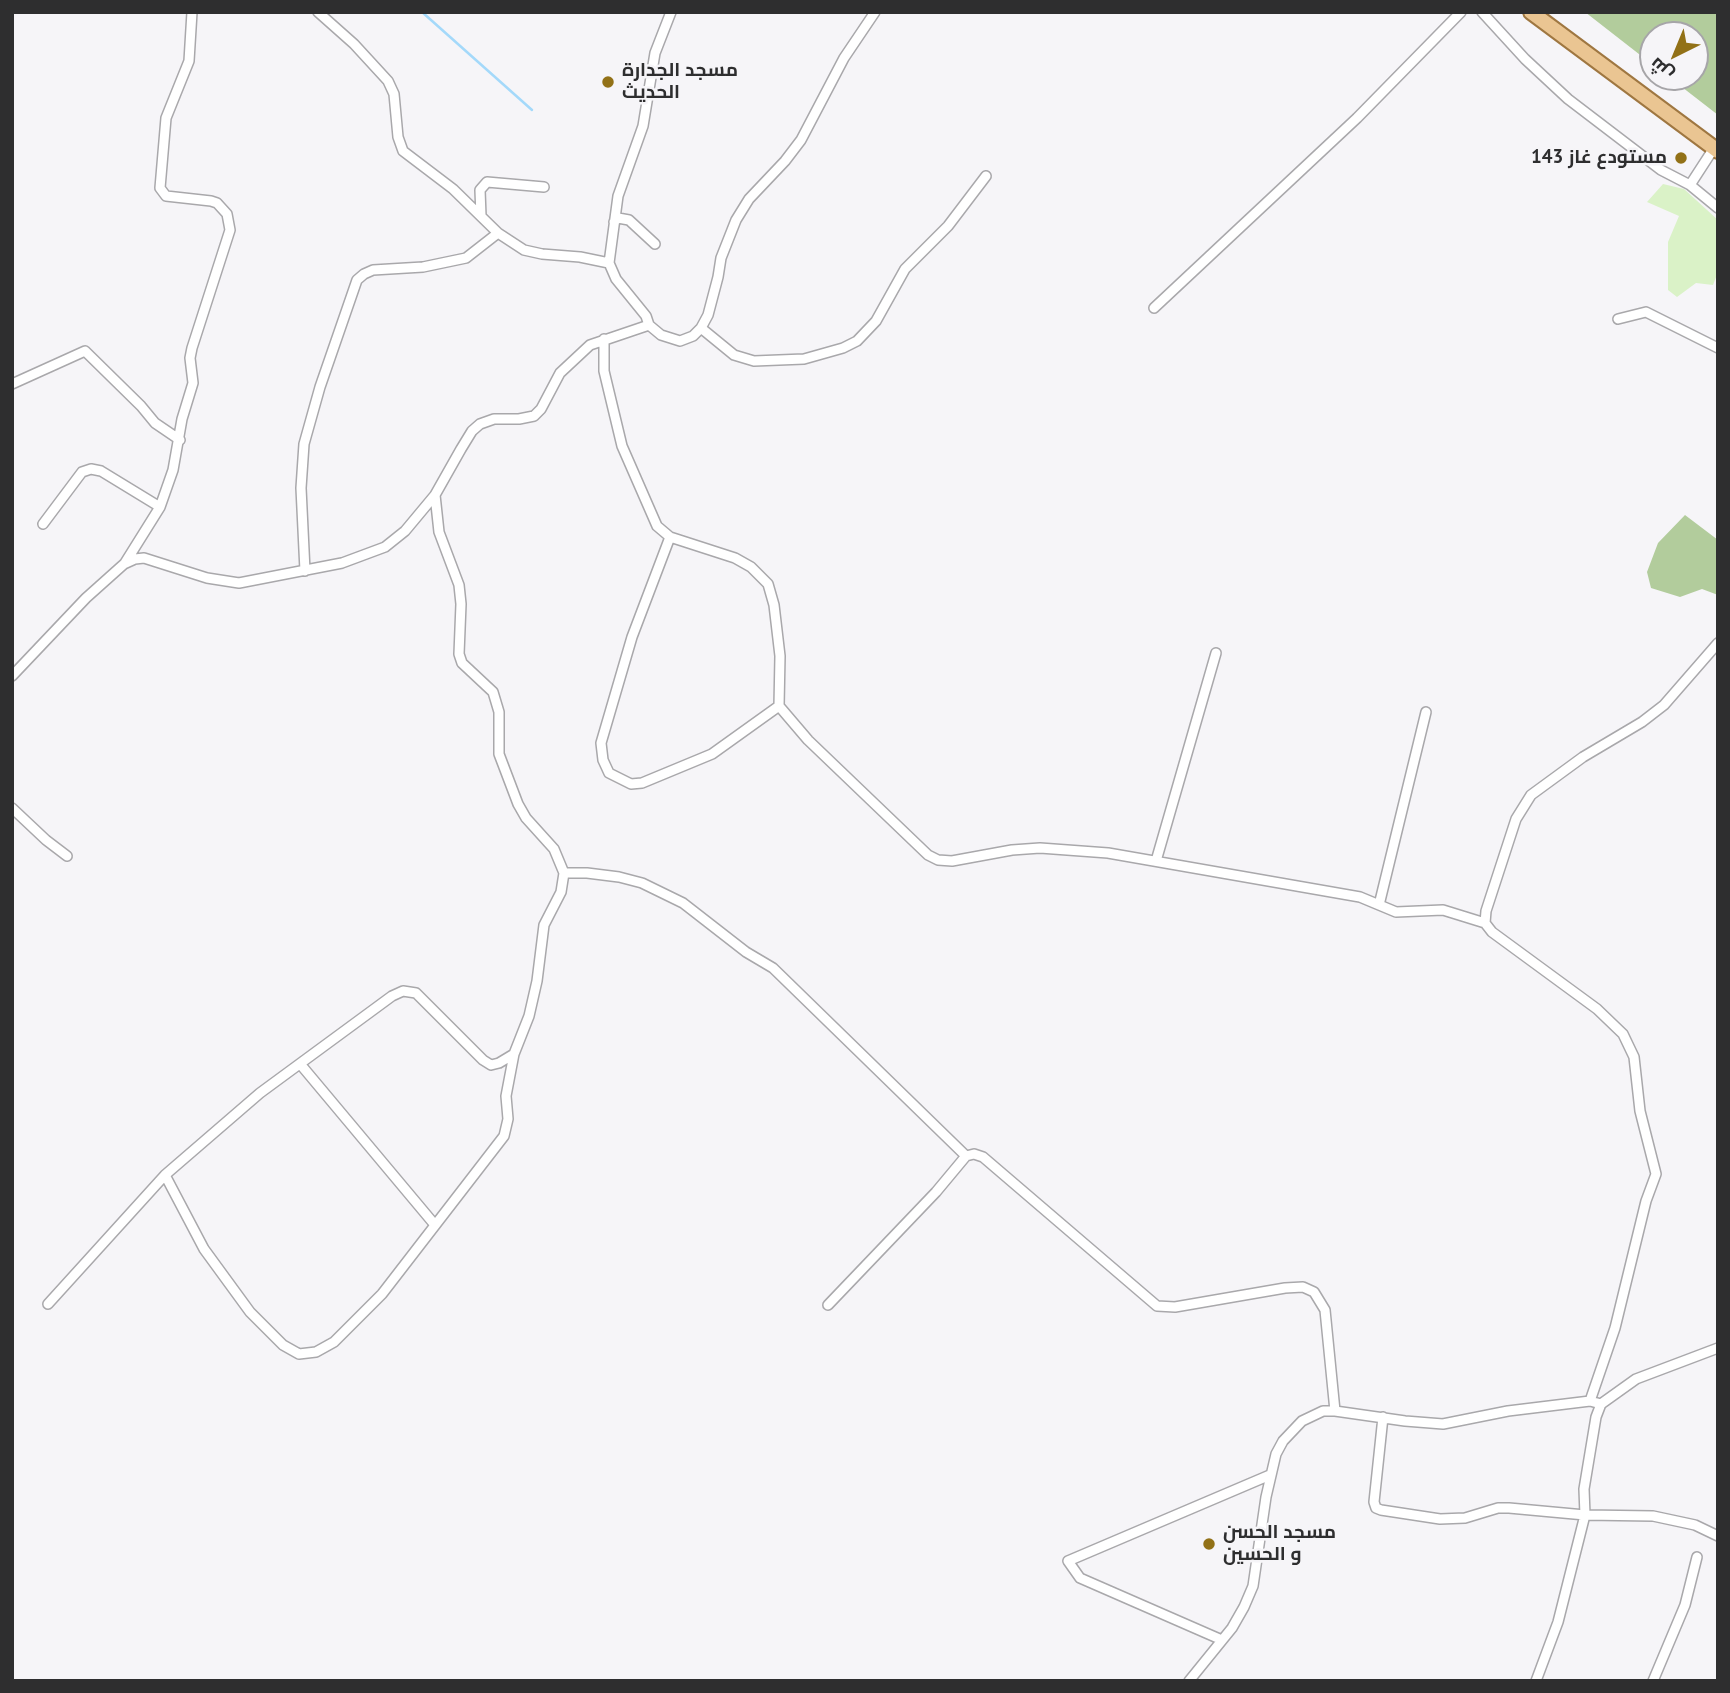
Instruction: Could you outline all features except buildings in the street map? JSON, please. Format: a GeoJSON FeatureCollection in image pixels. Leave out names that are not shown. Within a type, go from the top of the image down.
{"type":"FeatureCollection","features":[{"type":"Feature","properties":{"kind":"main road"},"geometry":{"type":"LineString","coordinates":[[1531,12],[1716,149]]}},
{"type":"Feature","properties":{"kind":"street"},"geometry":{"type":"LineString","coordinates":[[12,676],[86,598],[124,564],[160,506],[173,470],[182,419],[193,381],[190,358],[192,348],[230,230],[227,214],[217,203],[166,196],[160,188],[166,118],[189,61],[192,12]]}},
{"type":"Feature","properties":{"kind":"street"},"geometry":{"type":"LineString","coordinates":[[318,12],[354,44],[388,80],[394,94],[398,136],[403,151],[453,189],[498,233],[524,250],[609,263]]}},
{"type":"Feature","properties":{"kind":"street"},"geometry":{"type":"LineString","coordinates":[[671,12],[655,53],[643,126],[618,197],[609,263],[616,279],[646,316],[649,325],[661,335],[680,341],[701,328],[712,302],[721,258],[736,220],[749,199],[801,140],[844,58],[875,12]]}},
{"type":"Feature","properties":{"kind":"street"},"geometry":{"type":"LineString","coordinates":[[1154,308],[1357,118],[1461,12]]}},
{"type":"Feature","properties":{"kind":"street"},"geometry":{"type":"LineString","coordinates":[[1482,12],[1525,59],[1568,99],[1661,170],[1690,185],[1718,208]]}},
{"type":"Feature","properties":{"kind":"street"},"geometry":{"type":"LineString","coordinates":[[1690,185],[1716,149]]}},
{"type":"Feature","properties":{"kind":"street"},"geometry":{"type":"LineString","coordinates":[[701,328],[734,355],[766,362],[819,356],[857,341],[876,321],[905,269],[948,226],[986,176]]}},
{"type":"Feature","properties":{"kind":"street"},"geometry":{"type":"LineString","coordinates":[[481,216],[480,190],[488,182],[544,187]]}},
{"type":"Feature","properties":{"kind":"street"},"geometry":{"type":"LineString","coordinates":[[614,222],[618,218],[629,219],[655,244]]}},
{"type":"Feature","properties":{"kind":"street"},"geometry":{"type":"LineString","coordinates":[[305,571],[302,488],[304,444],[320,387],[357,280],[373,270],[423,268],[466,258],[498,233]]}},
{"type":"Feature","properties":{"kind":"street"},"geometry":{"type":"LineString","coordinates":[[1618,319],[1646,312],[1718,348]]}},
{"type":"Feature","properties":{"kind":"street"},"geometry":{"type":"LineString","coordinates":[[124,564],[144,558],[228,582],[252,582],[362,557],[385,547],[405,531],[435,495],[472,432],[486,421],[534,416],[541,409],[560,373],[590,345],[649,325]]}},
{"type":"Feature","properties":{"kind":"street"},"geometry":{"type":"LineString","coordinates":[[604,339],[604,371],[622,446],[657,526],[670,537],[735,558],[751,567],[768,584],[774,605],[780,656],[779,706],[808,740],[928,855],[938,860],[952,861],[1012,850],[1040,848],[1108,853],[1360,897],[1403,912],[1443,910],[1485,923],[1503,941],[1597,1009],[1623,1034],[1634,1057],[1640,1111],[1656,1174],[1646,1201],[1615,1328],[1590,1401]]}},
{"type":"Feature","properties":{"kind":"street"},"geometry":{"type":"LineString","coordinates":[[12,384],[85,351],[155,423],[180,440]]}},
{"type":"Feature","properties":{"kind":"street"},"geometry":{"type":"LineString","coordinates":[[43,524],[82,472],[91,469],[101,471],[160,506]]}},
{"type":"Feature","properties":{"kind":"street"},"geometry":{"type":"LineString","coordinates":[[164,1175],[204,1249],[229,1284],[265,1329],[283,1345],[299,1354],[316,1352],[334,1342],[382,1294],[505,1136],[508,1119],[506,1096],[514,1054],[529,1016],[537,981],[544,925],[561,892],[564,873],[554,849],[526,818],[518,804],[499,754],[499,712],[493,692],[462,663],[459,653],[459,584],[439,532],[435,495]]}},
{"type":"Feature","properties":{"kind":"street"},"geometry":{"type":"LineString","coordinates":[[670,537],[632,637],[601,743],[603,760],[609,773],[631,784],[653,779],[712,754],[779,706]]}},
{"type":"Feature","properties":{"kind":"street"},"geometry":{"type":"LineString","coordinates":[[136,545],[144,558]]}},
{"type":"Feature","properties":{"kind":"street"},"geometry":{"type":"LineString","coordinates":[[1485,923],[1486,911],[1516,819],[1531,795],[1583,757],[1642,722],[1664,705],[1718,643]]}},
{"type":"Feature","properties":{"kind":"street"},"geometry":{"type":"LineString","coordinates":[[1156,861],[1216,653]]}},
{"type":"Feature","properties":{"kind":"street"},"geometry":{"type":"LineString","coordinates":[[1379,905],[1426,712]]}},
{"type":"Feature","properties":{"kind":"street"},"geometry":{"type":"LineString","coordinates":[[12,808],[46,841],[67,856]]}},
{"type":"Feature","properties":{"kind":"street"},"geometry":{"type":"LineString","coordinates":[[564,873],[587,873],[642,883],[683,903],[746,952],[773,968],[966,1156]]}},
{"type":"Feature","properties":{"kind":"street"},"geometry":{"type":"LineString","coordinates":[[48,1304],[164,1175],[242,1108],[392,996],[403,991],[416,993],[491,1065],[514,1054]]}},
{"type":"Feature","properties":{"kind":"street"},"geometry":{"type":"LineString","coordinates":[[301,1065],[435,1225]]}},
{"type":"Feature","properties":{"kind":"street"},"geometry":{"type":"LineString","coordinates":[[828,1305],[936,1192],[966,1156],[974,1154],[983,1157],[1157,1306],[1175,1307],[1285,1288],[1303,1287],[1314,1292],[1325,1311],[1335,1411]]}},
{"type":"Feature","properties":{"kind":"street"},"geometry":{"type":"LineString","coordinates":[[1536,1681],[1558,1622],[1585,1515],[1584,1489],[1596,1417],[1601,1404],[1636,1379],[1718,1348]]}},
{"type":"Feature","properties":{"kind":"street"},"geometry":{"type":"LineString","coordinates":[[1189,1681],[1244,1607],[1253,1586],[1270,1475],[1280,1448],[1302,1421],[1322,1411],[1335,1411],[1443,1424],[1499,1412],[1590,1401],[1601,1404]]}},
{"type":"Feature","properties":{"kind":"street"},"geometry":{"type":"LineString","coordinates":[[1383,1418],[1374,1502],[1376,1508],[1381,1510],[1440,1519],[1465,1518],[1497,1508],[1585,1515],[1653,1516],[1695,1525],[1718,1536]]}},
{"type":"Feature","properties":{"kind":"street"},"geometry":{"type":"LineString","coordinates":[[1222,1640],[1080,1578],[1068,1562],[1270,1475]]}},
{"type":"Feature","properties":{"kind":"street"},"geometry":{"type":"LineString","coordinates":[[1653,1681],[1685,1605],[1697,1557]]}},
{"type":"Feature","properties":{"kind":"green space"},"geometry":{"type":"Polygon","coordinates":[[[1585,12],[1718,12],[1718,115],[1687,91],[1709,91],[1709,21],[1639,21],[1639,54],[1585,12]]]}},
{"type":"Feature","properties":{"kind":"green space"},"geometry":{"type":"Polygon","coordinates":[[[1663,184],[1684,189],[1718,220],[1718,272],[1713,285],[1696,283],[1677,297],[1668,290],[1668,242],[1679,216],[1647,202],[1663,184]]]}},
{"type":"Feature","properties":{"kind":"green space"},"geometry":{"type":"Polygon","coordinates":[[[1685,515],[1718,540],[1718,595],[1702,589],[1680,597],[1651,588],[1647,572],[1658,543],[1685,515]]]}},
{"type":"Feature","properties":{"kind":"waterway"},"geometry":{"type":"LineString","coordinates":[[422,12],[532,110]]}},
{"type":"Feature","properties":{"kind":"place","name":"مسجد الجدارة الحديث"},"geometry":{"type":"Point","coordinates":[608,82]}},
{"type":"Feature","properties":{"kind":"place","name":"مستودع غاز 143"},"geometry":{"type":"Point","coordinates":[1681,158]}},
{"type":"Feature","properties":{"kind":"place","name":"مسجد الحسن و الحسين"},"geometry":{"type":"Point","coordinates":[1209,1544]}}]}
